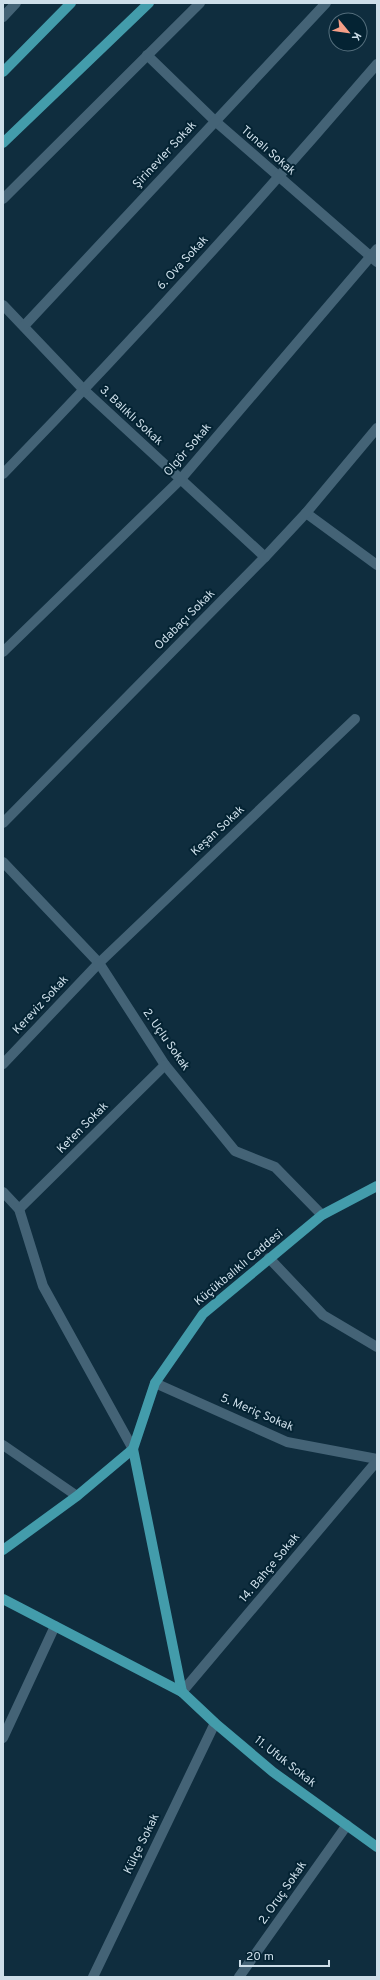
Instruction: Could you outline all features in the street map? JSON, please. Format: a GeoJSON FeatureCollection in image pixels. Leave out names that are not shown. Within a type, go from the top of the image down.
{"type":"FeatureCollection","features":[{"type":"Feature","properties":{"kind":"main road"},"geometry":{"type":"LineString","coordinates":[[3,72],[71,3]]}},
{"type":"Feature","properties":{"kind":"main road"},"geometry":{"type":"LineString","coordinates":[[3,143],[149,3]]}},
{"type":"Feature","properties":{"kind":"main road","name":"Küçükbalıklı Caddesi"},"geometry":{"type":"LineString","coordinates":[[133,1449],[155,1383],[203,1314],[322,1215],[377,1186]]}},
{"type":"Feature","properties":{"kind":"main road"},"geometry":{"type":"LineString","coordinates":[[3,1550],[76,1496],[133,1449],[182,1692]]}},
{"type":"Feature","properties":{"kind":"main road","name":"11. Ufuk Sokak"},"geometry":{"type":"LineString","coordinates":[[3,1599],[182,1692],[215,1723],[273,1772],[377,1847]]}},
{"type":"Feature","properties":{"kind":"street"},"geometry":{"type":"LineString","coordinates":[[3,17],[16,3]]}},
{"type":"Feature","properties":{"kind":"street"},"geometry":{"type":"LineString","coordinates":[[3,199],[200,3]]}},
{"type":"Feature","properties":{"kind":"street","name":"Şirinevler Sokak"},"geometry":{"type":"LineString","coordinates":[[24,326],[326,3]]}},
{"type":"Feature","properties":{"kind":"street","name":"Tunalı Sokak"},"geometry":{"type":"LineString","coordinates":[[147,55],[215,121],[280,178],[375,256]]}},
{"type":"Feature","properties":{"kind":"street","name":"6. Ova Sokak"},"geometry":{"type":"LineString","coordinates":[[3,474],[84,390],[280,178],[377,64]]}},
{"type":"Feature","properties":{"kind":"street","name":"Olgör Sokak"},"geometry":{"type":"LineString","coordinates":[[3,652],[180,480],[375,256]]}},
{"type":"Feature","properties":{"kind":"street","name":"3. Balıklı Sokak"},"geometry":{"type":"LineString","coordinates":[[3,305],[84,390],[264,558]]}},
{"type":"Feature","properties":{"kind":"street","name":"Odabaçı Sokak"},"geometry":{"type":"LineString","coordinates":[[3,823],[264,558],[306,513],[377,428]]}},
{"type":"Feature","properties":{"kind":"street"},"geometry":{"type":"LineString","coordinates":[[306,513],[377,565]]}},
{"type":"Feature","properties":{"kind":"street","name":"Keşan Sokak"},"geometry":{"type":"LineString","coordinates":[[99,963],[355,719]]}},
{"type":"Feature","properties":{"kind":"street","name":"2. Uçlu Sokak"},"geometry":{"type":"LineString","coordinates":[[3,862],[99,963],[165,1065],[235,1151],[276,1167],[322,1215]]}},
{"type":"Feature","properties":{"kind":"street","name":"Kereviz Sokak"},"geometry":{"type":"LineString","coordinates":[[3,1064],[99,963]]}},
{"type":"Feature","properties":{"kind":"street","name":"Keten Sokak"},"geometry":{"type":"LineString","coordinates":[[19,1209],[165,1065]]}},
{"type":"Feature","properties":{"kind":"street"},"geometry":{"type":"LineString","coordinates":[[3,1192],[19,1209],[43,1286],[133,1449]]}},
{"type":"Feature","properties":{"kind":"street"},"geometry":{"type":"LineString","coordinates":[[269,1258],[322,1315],[377,1347]]}},
{"type":"Feature","properties":{"kind":"street","name":"5. Meriç Sokak"},"geometry":{"type":"LineString","coordinates":[[155,1383],[287,1442],[377,1460]]}},
{"type":"Feature","properties":{"kind":"street"},"geometry":{"type":"LineString","coordinates":[[3,1445],[76,1496]]}},
{"type":"Feature","properties":{"kind":"street","name":"14. Bahçe Sokak"},"geometry":{"type":"LineString","coordinates":[[182,1692],[377,1460]]}},
{"type":"Feature","properties":{"kind":"street"},"geometry":{"type":"LineString","coordinates":[[3,1738],[55,1626]]}},
{"type":"Feature","properties":{"kind":"street","name":"Külçe Sokak"},"geometry":{"type":"LineString","coordinates":[[93,1977],[215,1723]]}},
{"type":"Feature","properties":{"kind":"street","name":"2. Oruç Sokak"},"geometry":{"type":"LineString","coordinates":[[239,1977],[347,1825]]}}]}
